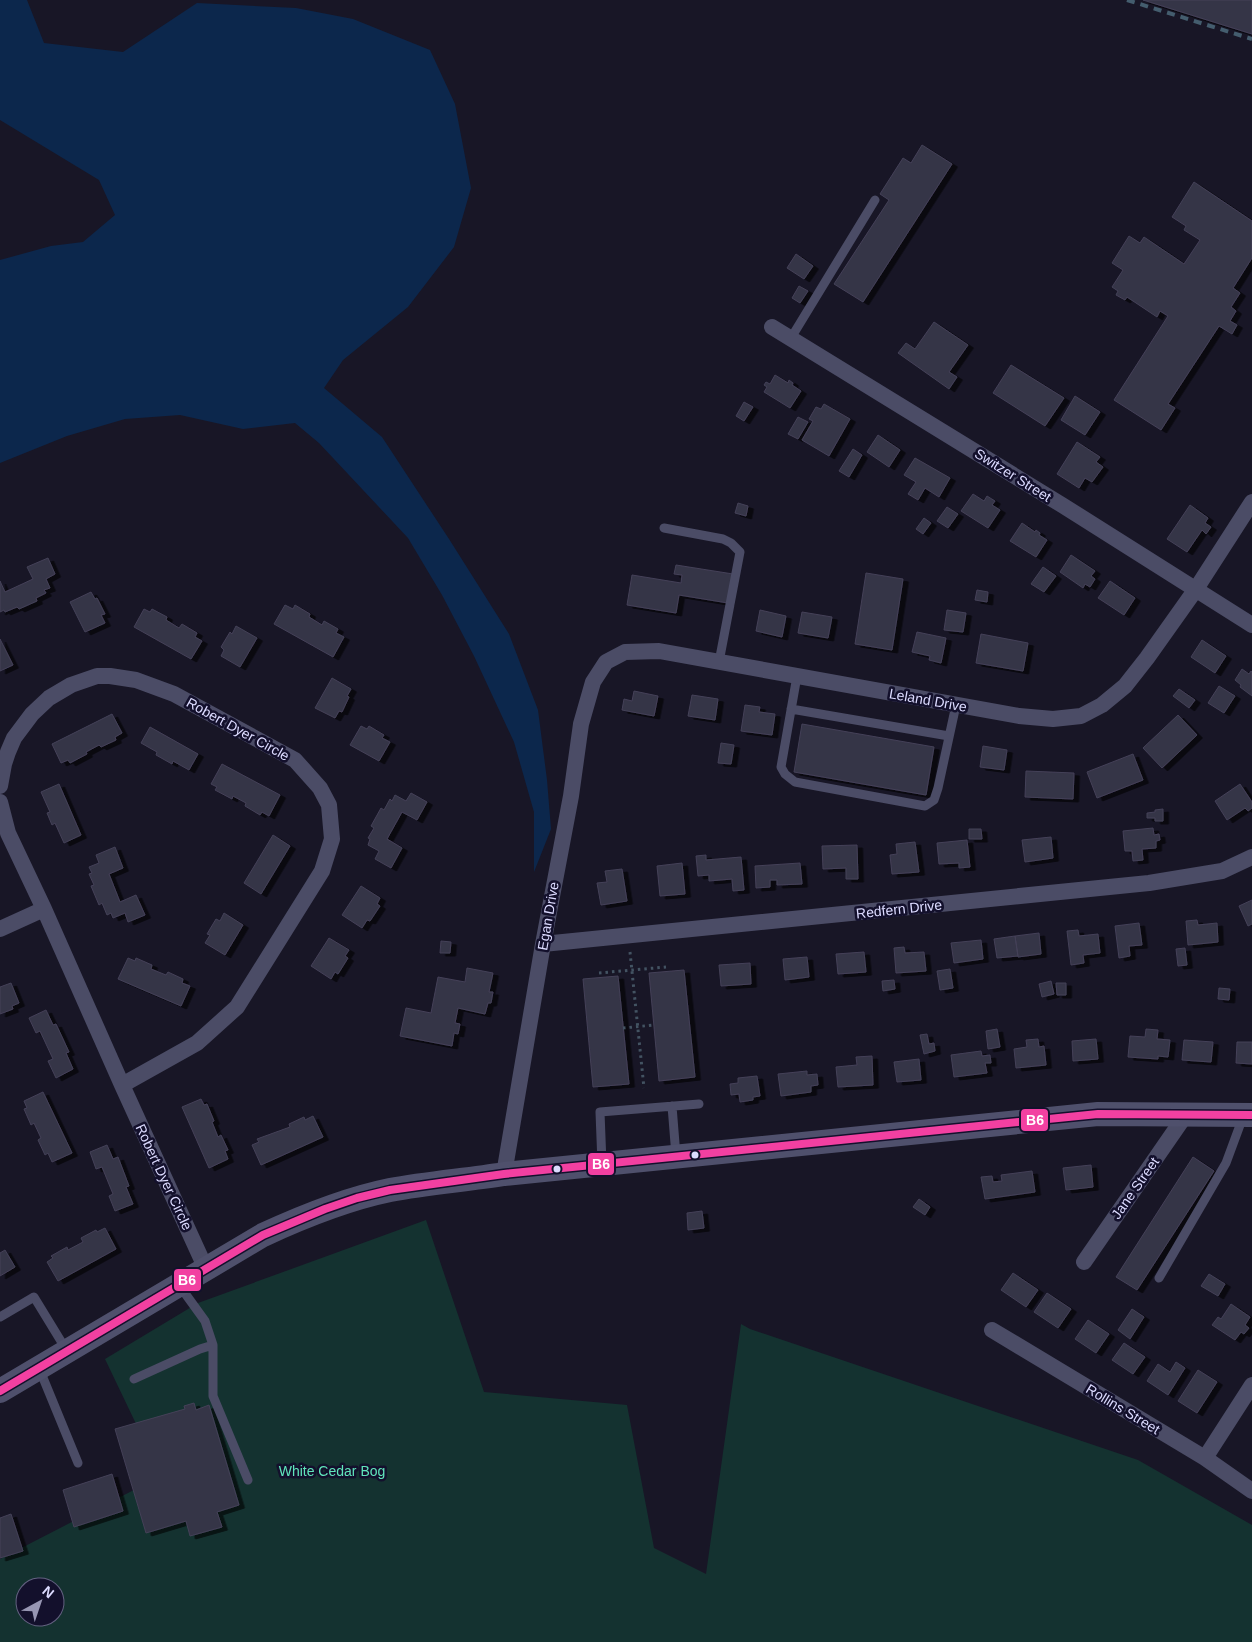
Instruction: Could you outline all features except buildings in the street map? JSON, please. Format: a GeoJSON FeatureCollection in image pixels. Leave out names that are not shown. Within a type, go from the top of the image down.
{"type":"FeatureCollection","features":[{"type":"Feature","properties":{"kind":"main road"},"geometry":{"type":"LineString","coordinates":[[0,1391],[263,1235],[300,1218],[344,1202],[388,1190],[504,1174],[1098,1114],[1187,1113],[1248,1115]]}},
{"type":"Feature","properties":{"kind":"street","name":"Switzer Street"},"geometry":{"type":"LineString","coordinates":[[772,327],[1196,588],[1252,625]]}},
{"type":"Feature","properties":{"kind":"street","name":"Leland Drive"},"geometry":{"type":"LineString","coordinates":[[606,662],[625,652],[659,651],[1019,716],[1053,719],[1081,716],[1102,705],[1126,686],[1196,588],[1252,502]]}},
{"type":"Feature","properties":{"kind":"street","name":"Egan Drive"},"geometry":{"type":"LineString","coordinates":[[504,1174],[543,944],[571,796],[581,724],[592,682],[606,662]]}},
{"type":"Feature","properties":{"kind":"street","name":"Robert Dyer Circle"},"geometry":{"type":"LineString","coordinates":[[0,786],[4,764],[14,738],[32,714],[49,698],[71,685],[97,676],[110,676],[136,680],[174,694],[295,760],[320,788],[329,805],[332,839],[322,871],[237,1007],[197,1043],[122,1086]]}},
{"type":"Feature","properties":{"kind":"street","name":"Robert Dyer Circle"},"geometry":{"type":"LineString","coordinates":[[0,802],[8,833],[206,1269]]}},
{"type":"Feature","properties":{"kind":"street","name":"Redfern Drive"},"geometry":{"type":"LineString","coordinates":[[543,944],[1149,884],[1222,871],[1252,857]]}},
{"type":"Feature","properties":{"kind":"street"},"geometry":{"type":"LineString","coordinates":[[0,929],[44,909]]}},
{"type":"Feature","properties":{"kind":"street","name":"Jane Street"},"geometry":{"type":"LineString","coordinates":[[1084,1262],[1187,1113]]}},
{"type":"Feature","properties":{"kind":"street","name":"Rollins Street"},"geometry":{"type":"LineString","coordinates":[[992,1330],[1205,1458],[1252,1491]]}},
{"type":"Feature","properties":{"kind":"street"},"geometry":{"type":"LineString","coordinates":[[1205,1458],[1252,1385]]}},
{"type":"Feature","properties":{"kind":"lane"},"geometry":{"type":"LineString","coordinates":[[791,338],[875,200]]}},
{"type":"Feature","properties":{"kind":"lane"},"geometry":{"type":"LineString","coordinates":[[664,528],[723,540],[731,543],[740,552],[719,662]]}},
{"type":"Feature","properties":{"kind":"lane"},"geometry":{"type":"LineString","coordinates":[[797,676],[782,767],[785,774],[795,782],[925,806],[934,800],[956,705]]}},
{"type":"Feature","properties":{"kind":"lane"},"geometry":{"type":"LineString","coordinates":[[791,709],[949,736]]}},
{"type":"Feature","properties":{"kind":"lane"},"geometry":{"type":"LineString","coordinates":[[602,1164],[600,1112],[699,1104]]}},
{"type":"Feature","properties":{"kind":"lane"},"geometry":{"type":"LineString","coordinates":[[672,1106],[676,1157]]}},
{"type":"Feature","properties":{"kind":"lane"},"geometry":{"type":"LineString","coordinates":[[1159,1278],[1226,1163],[1248,1115]]}},
{"type":"Feature","properties":{"kind":"lane"},"geometry":{"type":"LineString","coordinates":[[179,1285],[205,1321],[213,1345],[213,1396],[248,1480]]}},
{"type":"Feature","properties":{"kind":"lane"},"geometry":{"type":"LineString","coordinates":[[0,1317],[34,1297],[67,1351]]}},
{"type":"Feature","properties":{"kind":"lane"},"geometry":{"type":"LineString","coordinates":[[134,1379],[213,1345]]}},
{"type":"Feature","properties":{"kind":"lane"},"geometry":{"type":"LineString","coordinates":[[39,1368],[78,1463]]}},
{"type":"Feature","properties":{"kind":"path"},"geometry":{"type":"LineString","coordinates":[[628,936],[644,1088]]}},
{"type":"Feature","properties":{"kind":"path"},"geometry":{"type":"LineString","coordinates":[[599,973],[666,967]]}},
{"type":"Feature","properties":{"kind":"path"},"geometry":{"type":"LineString","coordinates":[[623,1028],[654,1025]]}},
{"type":"Feature","properties":{"kind":"green space","name":"White Cedar Bog"},"geometry":{"type":"Polygon","coordinates":[[[426,1220],[484,1392],[627,1405],[654,1548],[706,1574],[741,1324],[750,1329],[1138,1460],[1252,1525],[1252,1642],[0,1642],[0,1559],[161,1476],[105,1359],[198,1303],[426,1220]]]}},
{"type":"Feature","properties":{"kind":"water"},"geometry":{"type":"Polygon","coordinates":[[[0,0],[27,0],[44,43],[123,52],[197,3],[296,8],[353,19],[430,50],[455,104],[471,188],[454,247],[408,307],[343,360],[324,388],[382,437],[509,634],[538,710],[547,780],[551,829],[534,872],[534,812],[514,742],[474,656],[442,595],[408,538],[319,443],[295,423],[243,429],[180,415],[125,419],[67,436],[0,463],[0,260],[51,246],[83,242],[115,215],[99,180],[0,120],[0,0]]]}},
{"type":"Feature","properties":{"kind":"railway"},"geometry":{"type":"LineString","coordinates":[[1127,0],[1252,39]]}},
{"type":"Feature","properties":{"kind":"transit line","name":"B6"},"geometry":{"type":"LineString","coordinates":[[0,1391],[263,1235],[325,1209],[357,1198],[390,1190],[504,1174],[1098,1114],[1252,1115]]}}]}
